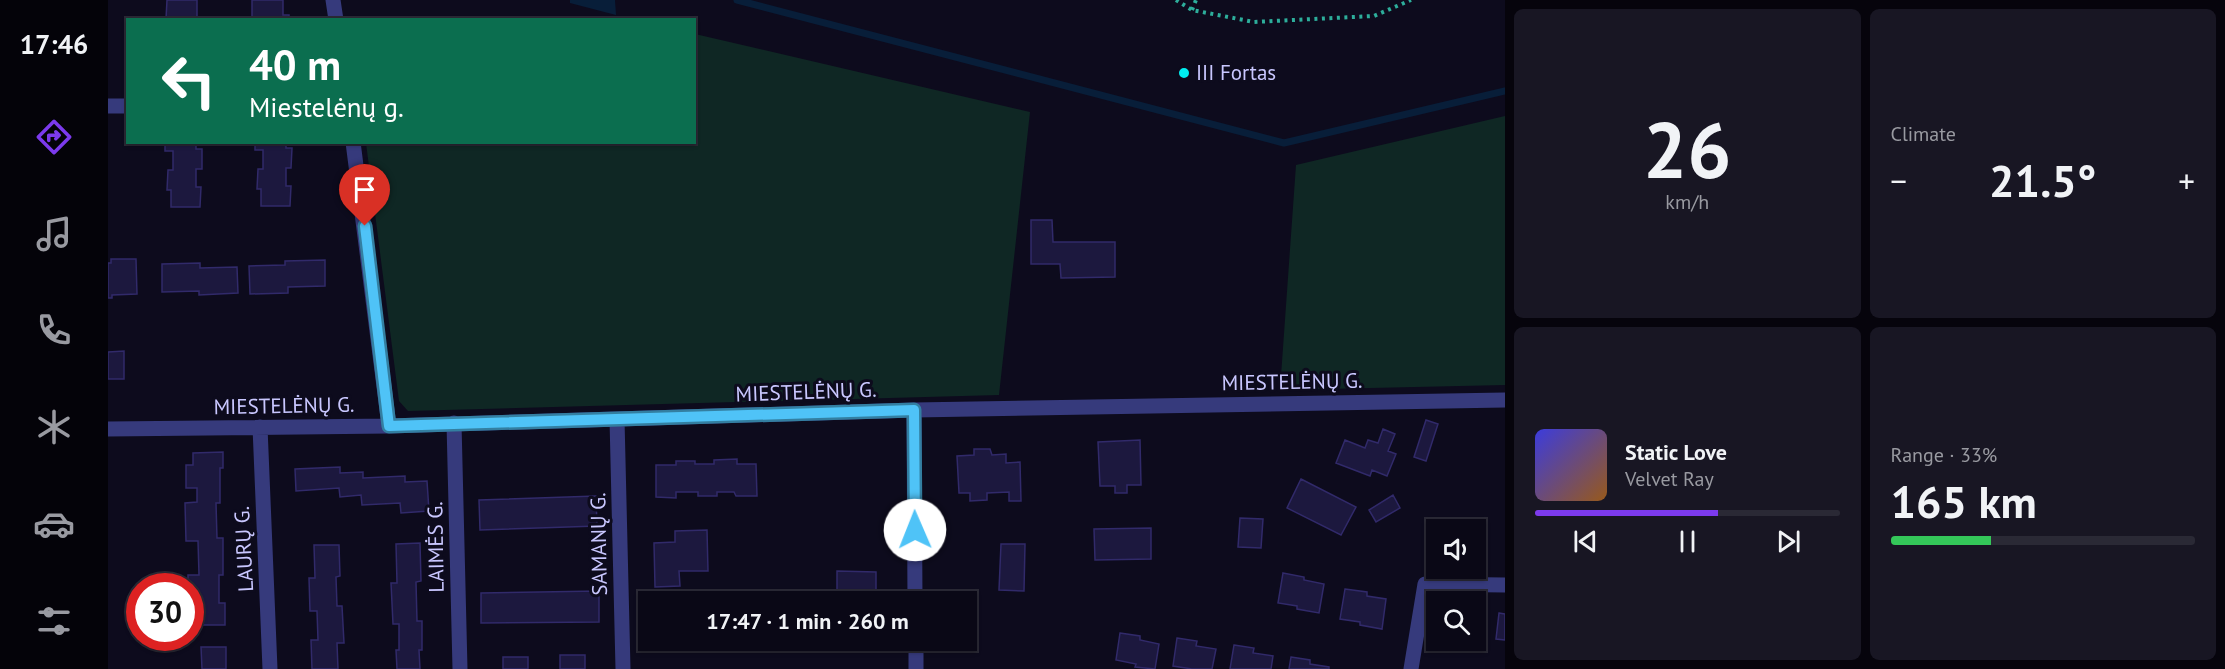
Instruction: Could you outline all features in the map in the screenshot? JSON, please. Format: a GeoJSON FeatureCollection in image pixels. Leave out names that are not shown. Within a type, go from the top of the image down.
{"type":"FeatureCollection","features":[{"type":"Feature","properties":{"kind":"street"},"geometry":{"type":"LineString","coordinates":[[333,0],[336,18]]}},
{"type":"Feature","properties":{"kind":"street"},"geometry":{"type":"LineString","coordinates":[[108,106],[126,106]]}},
{"type":"Feature","properties":{"kind":"street"},"geometry":{"type":"LineString","coordinates":[[353,144],[389,426]]}},
{"type":"Feature","properties":{"kind":"street","name":"MIESTELĖNŲ G."},"geometry":{"type":"LineString","coordinates":[[108,429],[389,426],[914,410],[1505,400]]}},
{"type":"Feature","properties":{"kind":"street"},"geometry":{"type":"LineString","coordinates":[[914,410],[915,591]]}},
{"type":"Feature","properties":{"kind":"street","name":"SAMANŲ G."},"geometry":{"type":"LineString","coordinates":[[617,419],[623,669]]}},
{"type":"Feature","properties":{"kind":"street","name":"LAIMĖS G."},"geometry":{"type":"LineString","coordinates":[[454,423],[460,669]]}},
{"type":"Feature","properties":{"kind":"street","name":"LAURŲ G."},"geometry":{"type":"LineString","coordinates":[[260,427],[270,669]]}},
{"type":"Feature","properties":{"kind":"street"},"geometry":{"type":"LineString","coordinates":[[1411,669],[1425,584],[1505,585]]}},
{"type":"Feature","properties":{"kind":"street"},"geometry":{"type":"LineString","coordinates":[[916,651],[916,669]]}},
{"type":"Feature","properties":{"kind":"path"},"geometry":{"type":"LineString","coordinates":[[1176,0],[1192,9],[1254,22],[1374,16],[1411,0]]}},
{"type":"Feature","properties":{"kind":"path"},"geometry":{"type":"LineString","coordinates":[[1192,9],[1196,0]]}},
{"type":"Feature","properties":{"kind":"green space"},"geometry":{"type":"Polygon","coordinates":[[[696,34],[1030,112],[999,395],[408,411],[399,401],[366,144],[696,144],[696,34]]]}},
{"type":"Feature","properties":{"kind":"green space"},"geometry":{"type":"Polygon","coordinates":[[[1505,116],[1505,385],[1280,390],[1296,165],[1505,116]]]}},
{"type":"Feature","properties":{"kind":"water"},"geometry":{"type":"Polygon","coordinates":[[[570,0],[615,0],[616,15],[570,3],[570,0]]]}},
{"type":"Feature","properties":{"kind":"building"},"geometry":{"type":"Polygon","coordinates":[[[167,0],[197,0],[197,18],[166,18],[167,0]]]}},
{"type":"Feature","properties":{"kind":"building"},"geometry":{"type":"Polygon","coordinates":[[[252,0],[283,0],[283,15],[289,15],[289,18],[252,17],[252,0]]]}},
{"type":"Feature","properties":{"kind":"building"},"geometry":{"type":"Polygon","coordinates":[[[165,144],[196,144],[196,149],[202,149],[202,169],[196,169],[196,187],[201,187],[200,207],[171,207],[171,190],[167,190],[168,170],[173,170],[173,151],[165,151],[165,144]]]}},
{"type":"Feature","properties":{"kind":"building"},"geometry":{"type":"Polygon","coordinates":[[[255,144],[286,144],[286,148],[292,148],[291,168],[286,168],[286,186],[291,186],[290,206],[261,206],[261,189],[257,189],[258,169],[263,169],[263,150],[255,150],[255,144]]]}},
{"type":"Feature","properties":{"kind":"building"},"geometry":{"type":"Polygon","coordinates":[[[1031,220],[1052,220],[1053,242],[1115,242],[1115,277],[1061,278],[1060,264],[1031,264],[1031,220]]]}},
{"type":"Feature","properties":{"kind":"building"},"geometry":{"type":"Polygon","coordinates":[[[111,259],[136,259],[137,294],[112,295],[112,298],[108,298],[108,263],[111,263],[111,259]]]}},
{"type":"Feature","properties":{"kind":"building"},"geometry":{"type":"Polygon","coordinates":[[[325,260],[325,286],[288,287],[288,293],[250,294],[249,266],[285,265],[285,261],[325,260]]]}},
{"type":"Feature","properties":{"kind":"building"},"geometry":{"type":"Polygon","coordinates":[[[200,263],[200,268],[237,267],[238,293],[199,295],[199,291],[162,292],[162,264],[200,263]]]}},
{"type":"Feature","properties":{"kind":"building"},"geometry":{"type":"Polygon","coordinates":[[[124,351],[124,379],[108,379],[108,352],[124,351]]]}},
{"type":"Feature","properties":{"kind":"building"},"geometry":{"type":"Polygon","coordinates":[[[1426,420],[1438,424],[1426,461],[1414,457],[1426,420]]]}},
{"type":"Feature","properties":{"kind":"building"},"geometry":{"type":"Polygon","coordinates":[[[1383,429],[1395,434],[1388,451],[1396,454],[1387,476],[1372,470],[1370,476],[1336,463],[1345,440],[1365,448],[1368,440],[1378,443],[1383,429]]]}},
{"type":"Feature","properties":{"kind":"building"},"geometry":{"type":"Polygon","coordinates":[[[1140,440],[1141,485],[1127,485],[1127,493],[1115,493],[1115,486],[1100,486],[1098,442],[1140,440]]]}},
{"type":"Feature","properties":{"kind":"building"},"geometry":{"type":"Polygon","coordinates":[[[974,449],[990,449],[992,455],[1006,454],[1006,463],[1020,462],[1021,501],[1009,501],[1009,492],[987,493],[987,500],[970,501],[970,493],[959,493],[957,456],[974,455],[974,449]]]}},
{"type":"Feature","properties":{"kind":"building"},"geometry":{"type":"Polygon","coordinates":[[[223,452],[223,468],[220,468],[220,503],[216,503],[217,538],[223,538],[223,575],[219,575],[219,603],[225,603],[225,625],[204,625],[204,573],[199,573],[198,541],[186,541],[185,503],[197,502],[197,488],[186,488],[186,465],[193,465],[193,453],[223,452]]]}},
{"type":"Feature","properties":{"kind":"building"},"geometry":{"type":"Polygon","coordinates":[[[737,459],[737,464],[756,464],[757,496],[736,496],[734,492],[717,492],[717,496],[698,496],[698,492],[676,492],[676,498],[656,497],[656,465],[676,465],[676,461],[714,464],[714,460],[737,459]]]}},
{"type":"Feature","properties":{"kind":"building"},"geometry":{"type":"Polygon","coordinates":[[[340,467],[340,473],[363,472],[363,478],[405,476],[405,482],[427,481],[429,511],[401,513],[400,503],[362,505],[361,495],[340,497],[339,488],[296,491],[295,469],[340,467]]]}},
{"type":"Feature","properties":{"kind":"building"},"geometry":{"type":"Polygon","coordinates":[[[1301,479],[1356,507],[1341,535],[1287,508],[1301,479]]]}},
{"type":"Feature","properties":{"kind":"building"},"geometry":{"type":"Polygon","coordinates":[[[1393,495],[1400,508],[1376,522],[1369,510],[1393,495]]]}},
{"type":"Feature","properties":{"kind":"building"},"geometry":{"type":"Polygon","coordinates":[[[596,496],[597,526],[480,530],[479,500],[596,496]]]}},
{"type":"Feature","properties":{"kind":"building"},"geometry":{"type":"Polygon","coordinates":[[[1240,518],[1263,519],[1261,548],[1238,547],[1240,518]]]}},
{"type":"Feature","properties":{"kind":"building"},"geometry":{"type":"Polygon","coordinates":[[[1151,528],[1151,559],[1095,560],[1094,529],[1151,528]]]}},
{"type":"Feature","properties":{"kind":"building"},"geometry":{"type":"Polygon","coordinates":[[[707,530],[708,571],[679,571],[680,586],[655,587],[654,543],[675,542],[675,531],[707,530]]]}},
{"type":"Feature","properties":{"kind":"building"},"geometry":{"type":"Polygon","coordinates":[[[420,543],[421,581],[416,582],[417,621],[422,621],[420,669],[397,669],[396,650],[399,650],[399,624],[393,624],[391,583],[397,583],[396,544],[420,543]]]}},
{"type":"Feature","properties":{"kind":"building"},"geometry":{"type":"Polygon","coordinates":[[[1001,544],[1025,544],[1024,591],[999,590],[1001,544]]]}},
{"type":"Feature","properties":{"kind":"building"},"geometry":{"type":"Polygon","coordinates":[[[314,545],[339,545],[340,576],[336,577],[337,606],[342,606],[344,643],[337,643],[338,669],[312,669],[311,640],[318,640],[317,611],[310,611],[309,578],[315,578],[314,545]]]}},
{"type":"Feature","properties":{"kind":"building"},"geometry":{"type":"Polygon","coordinates":[[[837,571],[876,572],[876,591],[837,591],[837,571]]]}},
{"type":"Feature","properties":{"kind":"building"},"geometry":{"type":"Polygon","coordinates":[[[1283,573],[1324,584],[1319,613],[1278,603],[1283,573]]]}},
{"type":"Feature","properties":{"kind":"building"},"geometry":{"type":"Polygon","coordinates":[[[1345,589],[1367,592],[1367,596],[1386,599],[1382,629],[1340,619],[1345,589]]]}},
{"type":"Feature","properties":{"kind":"building"},"geometry":{"type":"Polygon","coordinates":[[[599,591],[599,622],[481,623],[481,593],[599,591]]]}},
{"type":"Feature","properties":{"kind":"building"},"geometry":{"type":"Polygon","coordinates":[[[1499,613],[1505,614],[1505,640],[1496,639],[1499,613]]]}},
{"type":"Feature","properties":{"kind":"building"},"geometry":{"type":"Polygon","coordinates":[[[1120,633],[1140,636],[1140,640],[1159,644],[1155,669],[1135,667],[1136,664],[1116,660],[1120,633]]]}},
{"type":"Feature","properties":{"kind":"building"},"geometry":{"type":"Polygon","coordinates":[[[1177,638],[1197,641],[1196,646],[1216,649],[1212,669],[1173,666],[1177,638]]]}},
{"type":"Feature","properties":{"kind":"building"},"geometry":{"type":"Polygon","coordinates":[[[1234,645],[1254,648],[1253,653],[1273,656],[1271,669],[1230,669],[1234,645]]]}},
{"type":"Feature","properties":{"kind":"building"},"geometry":{"type":"Polygon","coordinates":[[[204,647],[226,647],[226,669],[202,669],[201,651],[204,651],[204,647]]]}},
{"type":"Feature","properties":{"kind":"building"},"geometry":{"type":"Polygon","coordinates":[[[560,655],[585,655],[585,669],[560,669],[560,655]]]}},
{"type":"Feature","properties":{"kind":"building"},"geometry":{"type":"Polygon","coordinates":[[[503,657],[528,657],[528,669],[503,669],[503,657]]]}},
{"type":"Feature","properties":{"kind":"building"},"geometry":{"type":"Polygon","coordinates":[[[1291,657],[1310,660],[1310,664],[1329,667],[1329,669],[1289,669],[1291,657]]]}},
{"type":"Feature","properties":{"kind":"waterway"},"geometry":{"type":"LineString","coordinates":[[737,0],[1284,143],[1505,91]]}},
{"type":"Feature","properties":{"kind":"place","name":"III Fortas"},"geometry":{"type":"Point","coordinates":[1184,73]}},
{"type":"Feature","properties":{"kind":"route"},"geometry":{"type":"LineString","coordinates":[[365,226],[389,426],[914,410],[915,530]]}}]}
